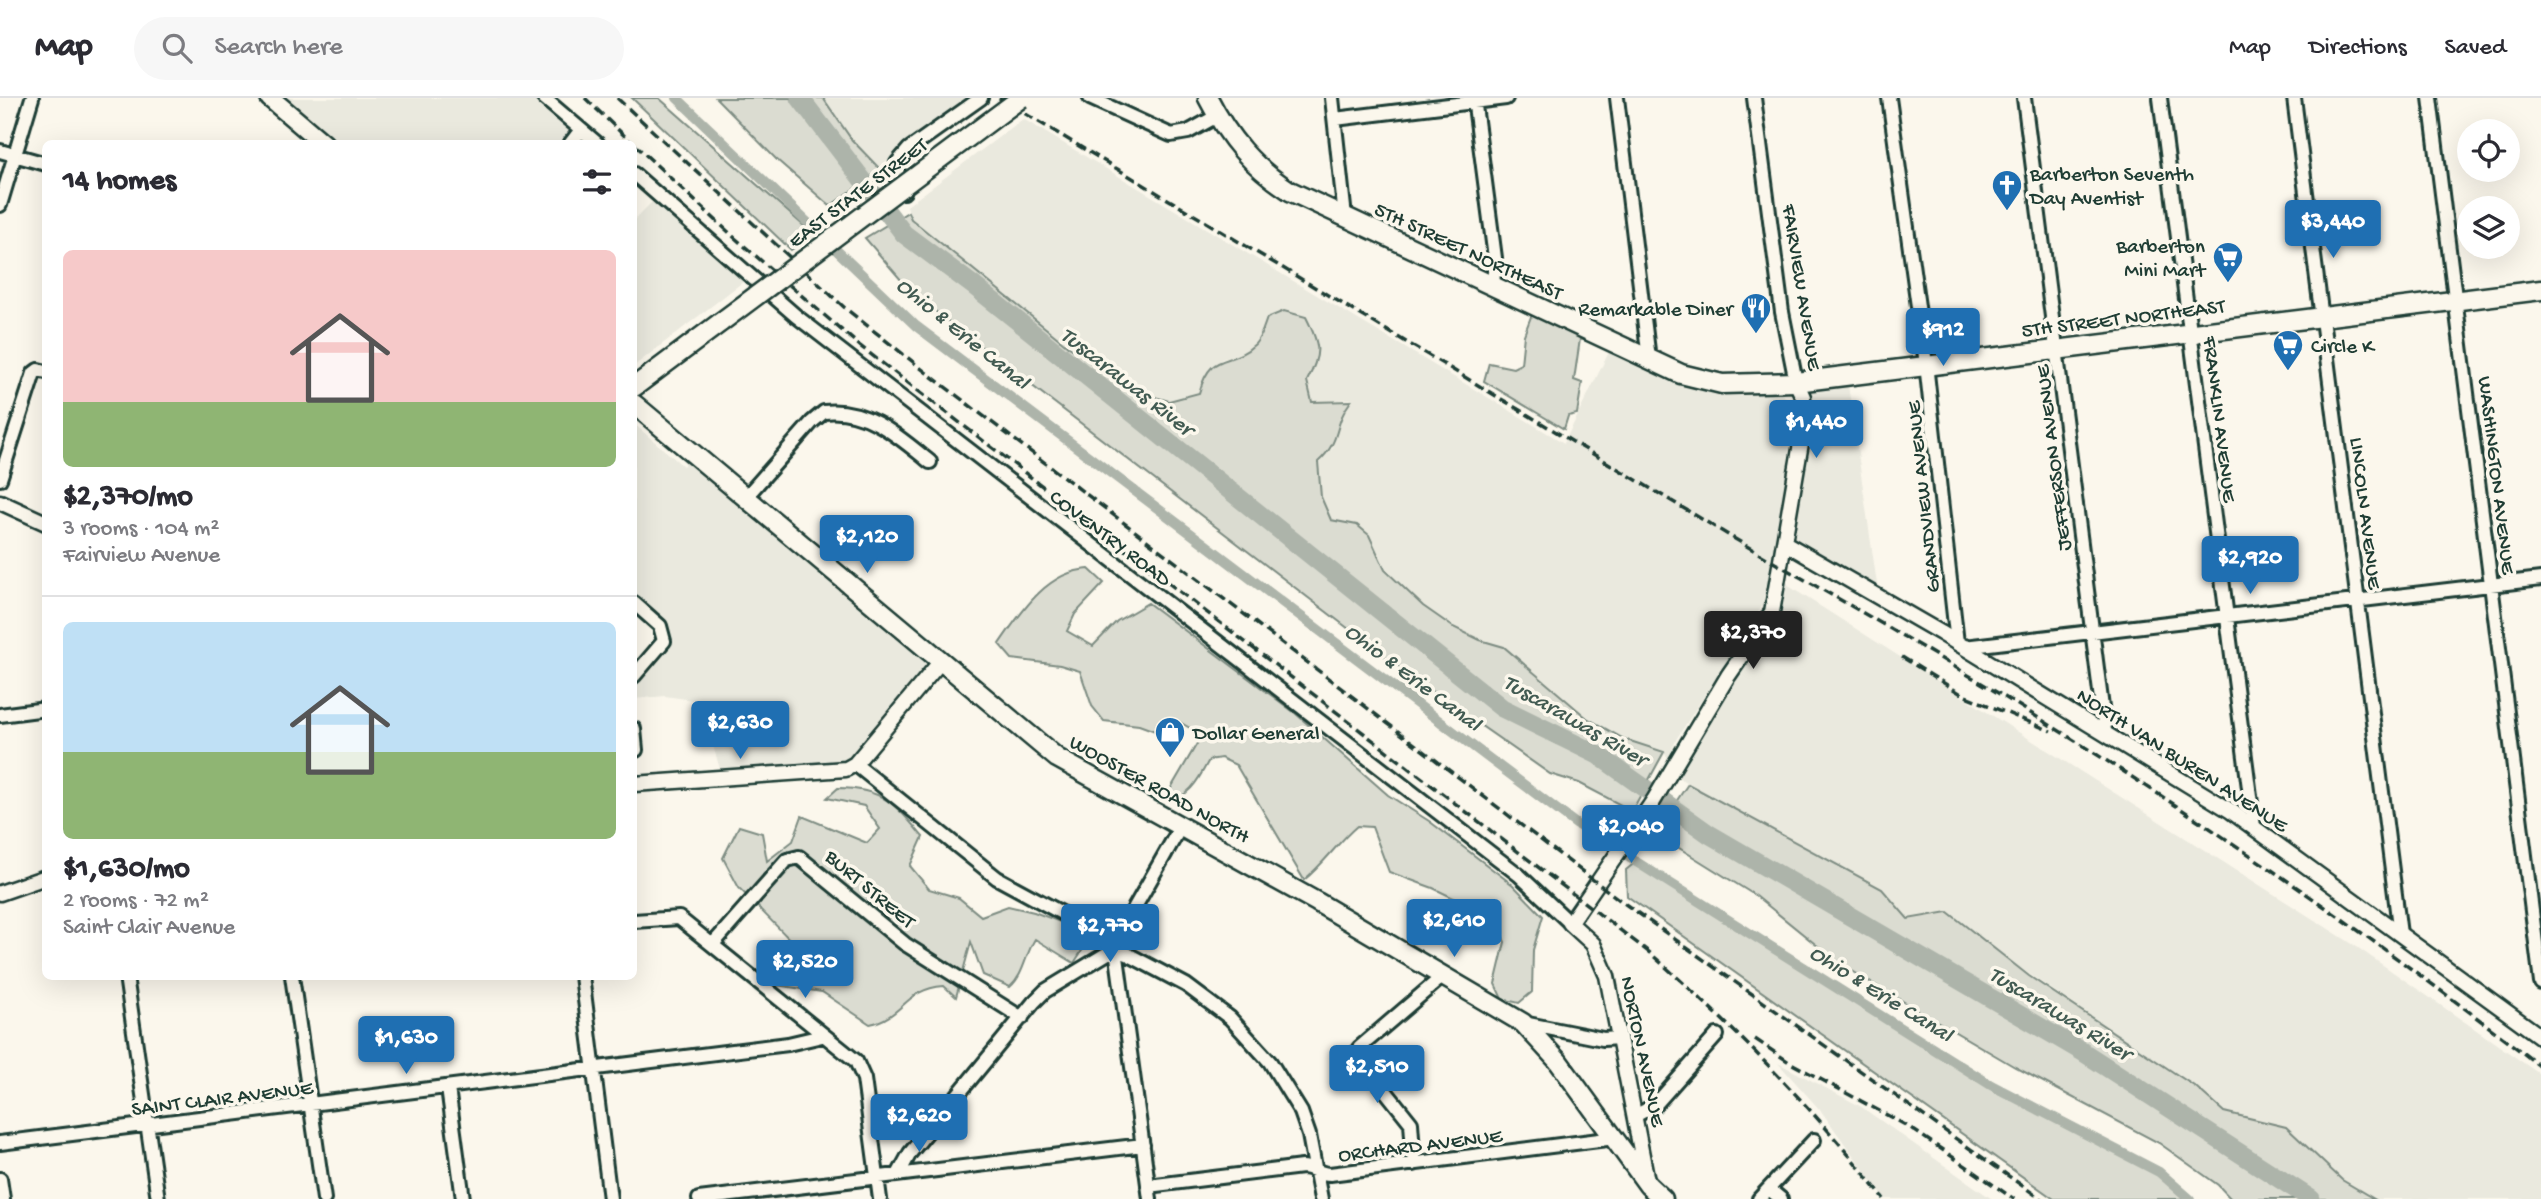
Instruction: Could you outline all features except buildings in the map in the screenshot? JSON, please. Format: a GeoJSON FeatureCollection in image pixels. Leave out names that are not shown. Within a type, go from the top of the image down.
{"type":"FeatureCollection","features":[{"type":"Feature","properties":{"kind":"main road"},"geometry":{"type":"LineString","coordinates":[[270,98],[319,140]]}},
{"type":"Feature","properties":{"kind":"main road","name":"EAST STATE STREET"},"geometry":{"type":"LineString","coordinates":[[637,385],[1021,98]]}},
{"type":"Feature","properties":{"kind":"main road","name":"5TH STREET NORTHEAST"},"geometry":{"type":"LineString","coordinates":[[1208,98],[1232,141],[1263,173],[1290,191],[1681,374],[1722,384],[1796,382],[2541,290]]}},
{"type":"Feature","properties":{"kind":"main road","name":"WOOSTER ROAD NORTH"},"geometry":{"type":"LineString","coordinates":[[637,407],[1057,758],[1181,825],[1523,1023],[1558,1061],[1615,1138],[1649,1192],[1663,1199]]}},
{"type":"Feature","properties":{"kind":"street"},"geometry":{"type":"LineString","coordinates":[[0,205],[32,98]]}},
{"type":"Feature","properties":{"kind":"street"},"geometry":{"type":"LineString","coordinates":[[544,98],[592,140]]}},
{"type":"Feature","properties":{"kind":"street"},"geometry":{"type":"LineString","coordinates":[[904,192],[896,172],[897,163],[909,149],[981,98]]}},
{"type":"Feature","properties":{"kind":"street"},"geometry":{"type":"LineString","coordinates":[[1090,98],[1171,135],[1188,132],[1217,116]]}},
{"type":"Feature","properties":{"kind":"street"},"geometry":{"type":"LineString","coordinates":[[1332,98],[1345,217]]}},
{"type":"Feature","properties":{"kind":"street"},"geometry":{"type":"LineString","coordinates":[[1335,119],[1506,98]]}},
{"type":"Feature","properties":{"kind":"street"},"geometry":{"type":"LineString","coordinates":[[1617,98],[1649,359]]}},
{"type":"Feature","properties":{"kind":"street","name":"FAIRVIEW AVENUE"},"geometry":{"type":"LineString","coordinates":[[1570,923],[1606,874],[1728,676],[1772,612],[1803,426],[1803,397],[1796,382],[1782,312],[1754,98]]}},
{"type":"Feature","properties":{"kind":"street","name":"GRANDVIEW AVENUE"},"geometry":{"type":"LineString","coordinates":[[1889,98],[1926,364],[1960,645]]}},
{"type":"Feature","properties":{"kind":"street","name":"JEFFERSON AVENUE"},"geometry":{"type":"LineString","coordinates":[[2024,98],[2105,731]]}},
{"type":"Feature","properties":{"kind":"street","name":"FRANKLIN AVENUE"},"geometry":{"type":"LineString","coordinates":[[2160,98],[2254,827]]}},
{"type":"Feature","properties":{"kind":"street","name":"LINCOLN AVENUE"},"geometry":{"type":"LineString","coordinates":[[2294,98],[2324,316],[2400,934]]}},
{"type":"Feature","properties":{"kind":"street","name":"WASHINGTON AVENUE"},"geometry":{"type":"LineString","coordinates":[[2430,98],[2536,898],[2541,983]]}},
{"type":"Feature","properties":{"kind":"street"},"geometry":{"type":"LineString","coordinates":[[1474,100],[1495,258],[1493,286]]}},
{"type":"Feature","properties":{"kind":"street"},"geometry":{"type":"LineString","coordinates":[[573,140],[580,131]]}},
{"type":"Feature","properties":{"kind":"street"},"geometry":{"type":"LineString","coordinates":[[0,151],[42,163]]}},
{"type":"Feature","properties":{"kind":"street","name":"COVENTRY ROAD"},"geometry":{"type":"LineString","coordinates":[[637,177],[796,316],[1509,867],[1570,923]]}},
{"type":"Feature","properties":{"kind":"street"},"geometry":{"type":"LineString","coordinates":[[0,479],[34,373],[42,371]]}},
{"type":"Feature","properties":{"kind":"street"},"geometry":{"type":"LineString","coordinates":[[745,498],[824,412],[855,414],[878,423],[930,462]]}},
{"type":"Feature","properties":{"kind":"street"},"geometry":{"type":"LineString","coordinates":[[0,502],[42,521]]}},
{"type":"Feature","properties":{"kind":"street","name":"NORTH VAN BUREN AVENUE"},"geometry":{"type":"LineString","coordinates":[[1785,543],[2105,731],[2254,827],[2541,1037]]}},
{"type":"Feature","properties":{"kind":"street"},"geometry":{"type":"LineString","coordinates":[[1960,645],[2541,579]]}},
{"type":"Feature","properties":{"kind":"street"},"geometry":{"type":"LineString","coordinates":[[637,606],[663,631],[664,641],[637,672]]}},
{"type":"Feature","properties":{"kind":"street"},"geometry":{"type":"LineString","coordinates":[[637,785],[835,771],[855,764],[942,662]]}},
{"type":"Feature","properties":{"kind":"street"},"geometry":{"type":"LineString","coordinates":[[0,715],[42,710]]}},
{"type":"Feature","properties":{"kind":"street"},"geometry":{"type":"LineString","coordinates":[[855,764],[885,785],[982,867],[1202,996],[1230,1018],[1270,1062],[1301,1112],[1318,1174],[1321,1199]]}},
{"type":"Feature","properties":{"kind":"street"},"geometry":{"type":"LineString","coordinates":[[1149,1192],[1116,948],[1119,933],[1181,825]]}},
{"type":"Feature","properties":{"kind":"street","name":"BURT STREET"},"geometry":{"type":"LineString","coordinates":[[713,944],[787,860],[799,857],[905,944],[1022,1018]]}},
{"type":"Feature","properties":{"kind":"street"},"geometry":{"type":"LineString","coordinates":[[0,893],[42,878]]}},
{"type":"Feature","properties":{"kind":"street"},"geometry":{"type":"LineString","coordinates":[[637,920],[679,918],[861,1068],[880,1199]]}},
{"type":"Feature","properties":{"kind":"street","name":"NORTON AVENUE"},"geometry":{"type":"LineString","coordinates":[[1570,923],[1593,944],[1600,957],[1620,1038],[1649,1192]]}},
{"type":"Feature","properties":{"kind":"street"},"geometry":{"type":"LineString","coordinates":[[899,1173],[909,1153],[1045,991],[1116,948]]}},
{"type":"Feature","properties":{"kind":"street"},"geometry":{"type":"LineString","coordinates":[[1414,1164],[1411,1123],[1364,1064],[1359,1048],[1443,975]]}},
{"type":"Feature","properties":{"kind":"street"},"geometry":{"type":"LineString","coordinates":[[127,980],[158,1199]]}},
{"type":"Feature","properties":{"kind":"street"},"geometry":{"type":"LineString","coordinates":[[293,980],[324,1199]]}},
{"type":"Feature","properties":{"kind":"street"},"geometry":{"type":"LineString","coordinates":[[582,980],[610,1199]]}},
{"type":"Feature","properties":{"kind":"street"},"geometry":{"type":"LineString","coordinates":[[1523,1023],[1603,1039],[1620,1038]]}},
{"type":"Feature","properties":{"kind":"street","name":"SAINT CLAIR AVENUE"},"geometry":{"type":"LineString","coordinates":[[0,1143],[788,1044],[822,1035]]}},
{"type":"Feature","properties":{"kind":"street"},"geometry":{"type":"LineString","coordinates":[[1635,1116],[1655,1105],[1717,1035]]}},
{"type":"Feature","properties":{"kind":"street"},"geometry":{"type":"LineString","coordinates":[[448,1088],[463,1199]]}},
{"type":"Feature","properties":{"kind":"street","name":"ORCHARD AVENUE"},"geometry":{"type":"LineString","coordinates":[[1149,1192],[1302,1167],[1309,1167],[1318,1174],[1615,1138]]}},
{"type":"Feature","properties":{"kind":"street"},"geometry":{"type":"LineString","coordinates":[[1759,1199],[1814,1140]]}},
{"type":"Feature","properties":{"kind":"street"},"geometry":{"type":"LineString","coordinates":[[699,1199],[1143,1145]]}},
{"type":"Feature","properties":{"kind":"street"},"geometry":{"type":"LineString","coordinates":[[0,1179],[3,1199]]}},
{"type":"Feature","properties":{"kind":"street"},"geometry":{"type":"LineString","coordinates":[[1769,1189],[1781,1199]]}},
{"type":"Feature","properties":{"kind":"shaded area"},"geometry":{"type":"Polygon","coordinates":[[[272,98],[538,98],[574,130],[566,140],[323,140],[272,98]]]}},
{"type":"Feature","properties":{"kind":"shaded area"},"geometry":{"type":"Polygon","coordinates":[[[632,98],[659,98],[813,234],[791,250],[632,98]]]}},
{"type":"Feature","properties":{"kind":"shaded area"},"geometry":{"type":"Polygon","coordinates":[[[716,98],[823,98],[852,140],[881,170],[830,206],[776,159],[716,98]]]}},
{"type":"Feature","properties":{"kind":"shaded area"},"geometry":{"type":"Polygon","coordinates":[[[823,98],[987,98],[888,172],[881,170],[852,140],[823,98]]]}},
{"type":"Feature","properties":{"kind":"shaded area"},"geometry":{"type":"Polygon","coordinates":[[[1023,119],[1564,443],[1609,352],[1685,387],[1723,392],[1776,390],[1792,402],[1794,411],[1785,489],[1763,605],[1677,738],[1668,758],[1664,752],[1624,739],[1587,718],[1504,647],[1480,640],[1453,627],[1420,604],[1385,570],[1369,535],[1357,525],[1331,520],[1321,497],[1317,462],[1333,448],[1340,415],[1351,399],[1313,402],[1307,381],[1267,318],[1257,343],[1237,356],[1222,359],[1199,393],[1169,401],[1147,395],[1069,347],[911,219],[907,206],[1023,119]]]}},
{"type":"Feature","properties":{"kind":"shaded area"},"geometry":{"type":"Polygon","coordinates":[[[655,199],[744,281],[637,364],[637,217],[655,199]]]}},
{"type":"Feature","properties":{"kind":"shaded area"},"geometry":{"type":"Polygon","coordinates":[[[908,212],[911,219],[1069,347],[1147,395],[1169,401],[1199,393],[1204,379],[1216,364],[1237,356],[1255,344],[1267,318],[1284,311],[1306,317],[1317,349],[1315,363],[1307,381],[1312,402],[1351,401],[1341,418],[1331,446],[1318,462],[1321,497],[1331,520],[1357,525],[1369,535],[1385,570],[1423,606],[1453,627],[1480,640],[1504,647],[1587,718],[1624,739],[1664,752],[1632,811],[1579,783],[1550,774],[1414,679],[914,295],[865,238],[908,212]]]}},
{"type":"Feature","properties":{"kind":"shaded area"},"geometry":{"type":"Polygon","coordinates":[[[1532,314],[1542,315],[1578,332],[1580,339],[1574,380],[1582,383],[1577,414],[1568,416],[1564,429],[1484,381],[1489,363],[1513,368],[1521,364],[1524,335],[1532,314]]]}},
{"type":"Feature","properties":{"kind":"shaded area"},"geometry":{"type":"Polygon","coordinates":[[[1847,378],[1878,591],[1788,541],[1801,383],[1847,378]]]}},
{"type":"Feature","properties":{"kind":"shaded area"},"geometry":{"type":"Polygon","coordinates":[[[637,427],[683,466],[688,460],[937,660],[849,761],[840,765],[722,776],[700,701],[665,696],[637,699],[637,680],[662,649],[665,624],[637,600],[637,427]]]}},
{"type":"Feature","properties":{"kind":"shaded area"},"geometry":{"type":"Polygon","coordinates":[[[1089,569],[1104,583],[1075,614],[1067,631],[1093,646],[1117,621],[1148,603],[1295,713],[1388,795],[1429,821],[1513,885],[1543,916],[1533,950],[1532,992],[1519,1003],[1502,999],[1495,984],[1505,942],[1498,927],[1477,917],[1462,902],[1389,872],[1372,827],[1357,826],[1304,880],[1236,765],[1221,758],[1209,760],[1197,781],[1186,793],[1172,800],[1164,800],[1202,735],[1176,720],[1166,735],[1139,725],[1104,721],[1092,706],[1080,671],[1060,665],[1012,659],[999,644],[1036,595],[1060,577],[1089,569]]]}},
{"type":"Feature","properties":{"kind":"shaded area"},"geometry":{"type":"Polygon","coordinates":[[[1784,578],[1790,587],[2354,945],[2541,1075],[2541,1199],[2374,1199],[2342,1180],[2286,1127],[2224,1112],[2197,1088],[1988,946],[1908,919],[1882,889],[1674,775],[1779,613],[1784,578]]]}},
{"type":"Feature","properties":{"kind":"shaded area"},"geometry":{"type":"Polygon","coordinates":[[[1688,784],[1882,889],[1908,919],[1948,912],[2029,976],[2197,1088],[2224,1112],[2286,1127],[2342,1180],[2374,1199],[2231,1199],[2218,1185],[2159,1143],[2015,1067],[1841,965],[1756,896],[1655,833],[1688,784]]]}},
{"type":"Feature","properties":{"kind":"shaded area"},"geometry":{"type":"Polygon","coordinates":[[[838,788],[878,795],[905,816],[923,837],[910,866],[929,889],[959,898],[981,916],[1008,906],[1034,912],[1074,927],[1085,946],[1074,963],[1035,939],[1018,977],[1010,987],[983,975],[971,942],[956,997],[944,986],[931,988],[912,997],[891,1015],[870,1024],[822,992],[770,984],[764,965],[781,945],[802,980],[814,964],[739,888],[723,858],[739,826],[762,833],[767,861],[793,841],[802,816],[867,843],[880,829],[864,806],[827,798],[838,788]]]}},
{"type":"Feature","properties":{"kind":"shaded area"},"geometry":{"type":"Polygon","coordinates":[[[1637,861],[1991,1085],[2159,1172],[2187,1199],[2054,1199],[1627,896],[1626,870],[1637,861]]]}},
{"type":"Feature","properties":{"kind":"shaded area"},"geometry":{"type":"Polygon","coordinates":[[[1778,1063],[1860,1106],[1992,1199],[1885,1199],[1821,1111],[1778,1063]]]}},
{"type":"Feature","properties":{"kind":"waterway","name":"Ohio & Erie Canal"},"geometry":{"type":"LineString","coordinates":[[677,98],[916,326],[1576,824],[1991,1085],[2159,1172],[2190,1199]]}},
{"type":"Feature","properties":{"kind":"waterway","name":"Tuscarawas River"},"geometry":{"type":"LineString","coordinates":[[800,98],[904,234],[974,286],[1502,708],[1598,755],[1709,834],[2083,1052],[2311,1199]]}},
{"type":"Feature","properties":{"kind":"railway"},"geometry":{"type":"LineString","coordinates":[[585,98],[629,140]]}},
{"type":"Feature","properties":{"kind":"railway"},"geometry":{"type":"LineString","coordinates":[[617,98],[845,308],[927,373],[1621,901],[2041,1199]]}},
{"type":"Feature","properties":{"kind":"railway"},"geometry":{"type":"LineString","coordinates":[[999,98],[2071,738],[2357,929],[2541,1067]]}},
{"type":"Feature","properties":{"kind":"railway"},"geometry":{"type":"LineString","coordinates":[[637,147],[735,238],[860,346],[1650,953],[1773,1070],[1830,1133],[1884,1199]]}},
{"type":"Feature","properties":{"kind":"railway"},"geometry":{"type":"LineString","coordinates":[[1902,657],[1963,695],[2051,731]]}},
{"type":"Feature","properties":{"kind":"railway"},"geometry":{"type":"LineString","coordinates":[[1755,1039],[1789,1062],[1909,1127],[2014,1199]]}},
{"type":"Feature","properties":{"kind":"place","name":"Barberton Seventh Day Aventist"},"geometry":{"type":"Point","coordinates":[2007,212]}},
{"type":"Feature","properties":{"kind":"place","name":"Barberton Mini Mart"},"geometry":{"type":"Point","coordinates":[2228,284]}},
{"type":"Feature","properties":{"kind":"place","name":"Remarkable Diner"},"geometry":{"type":"Point","coordinates":[1756,335]}},
{"type":"Feature","properties":{"kind":"place","name":"Circle K"},"geometry":{"type":"Point","coordinates":[2288,372]}},
{"type":"Feature","properties":{"kind":"place","name":"Dollar General"},"geometry":{"type":"Point","coordinates":[1170,759]}}]}
